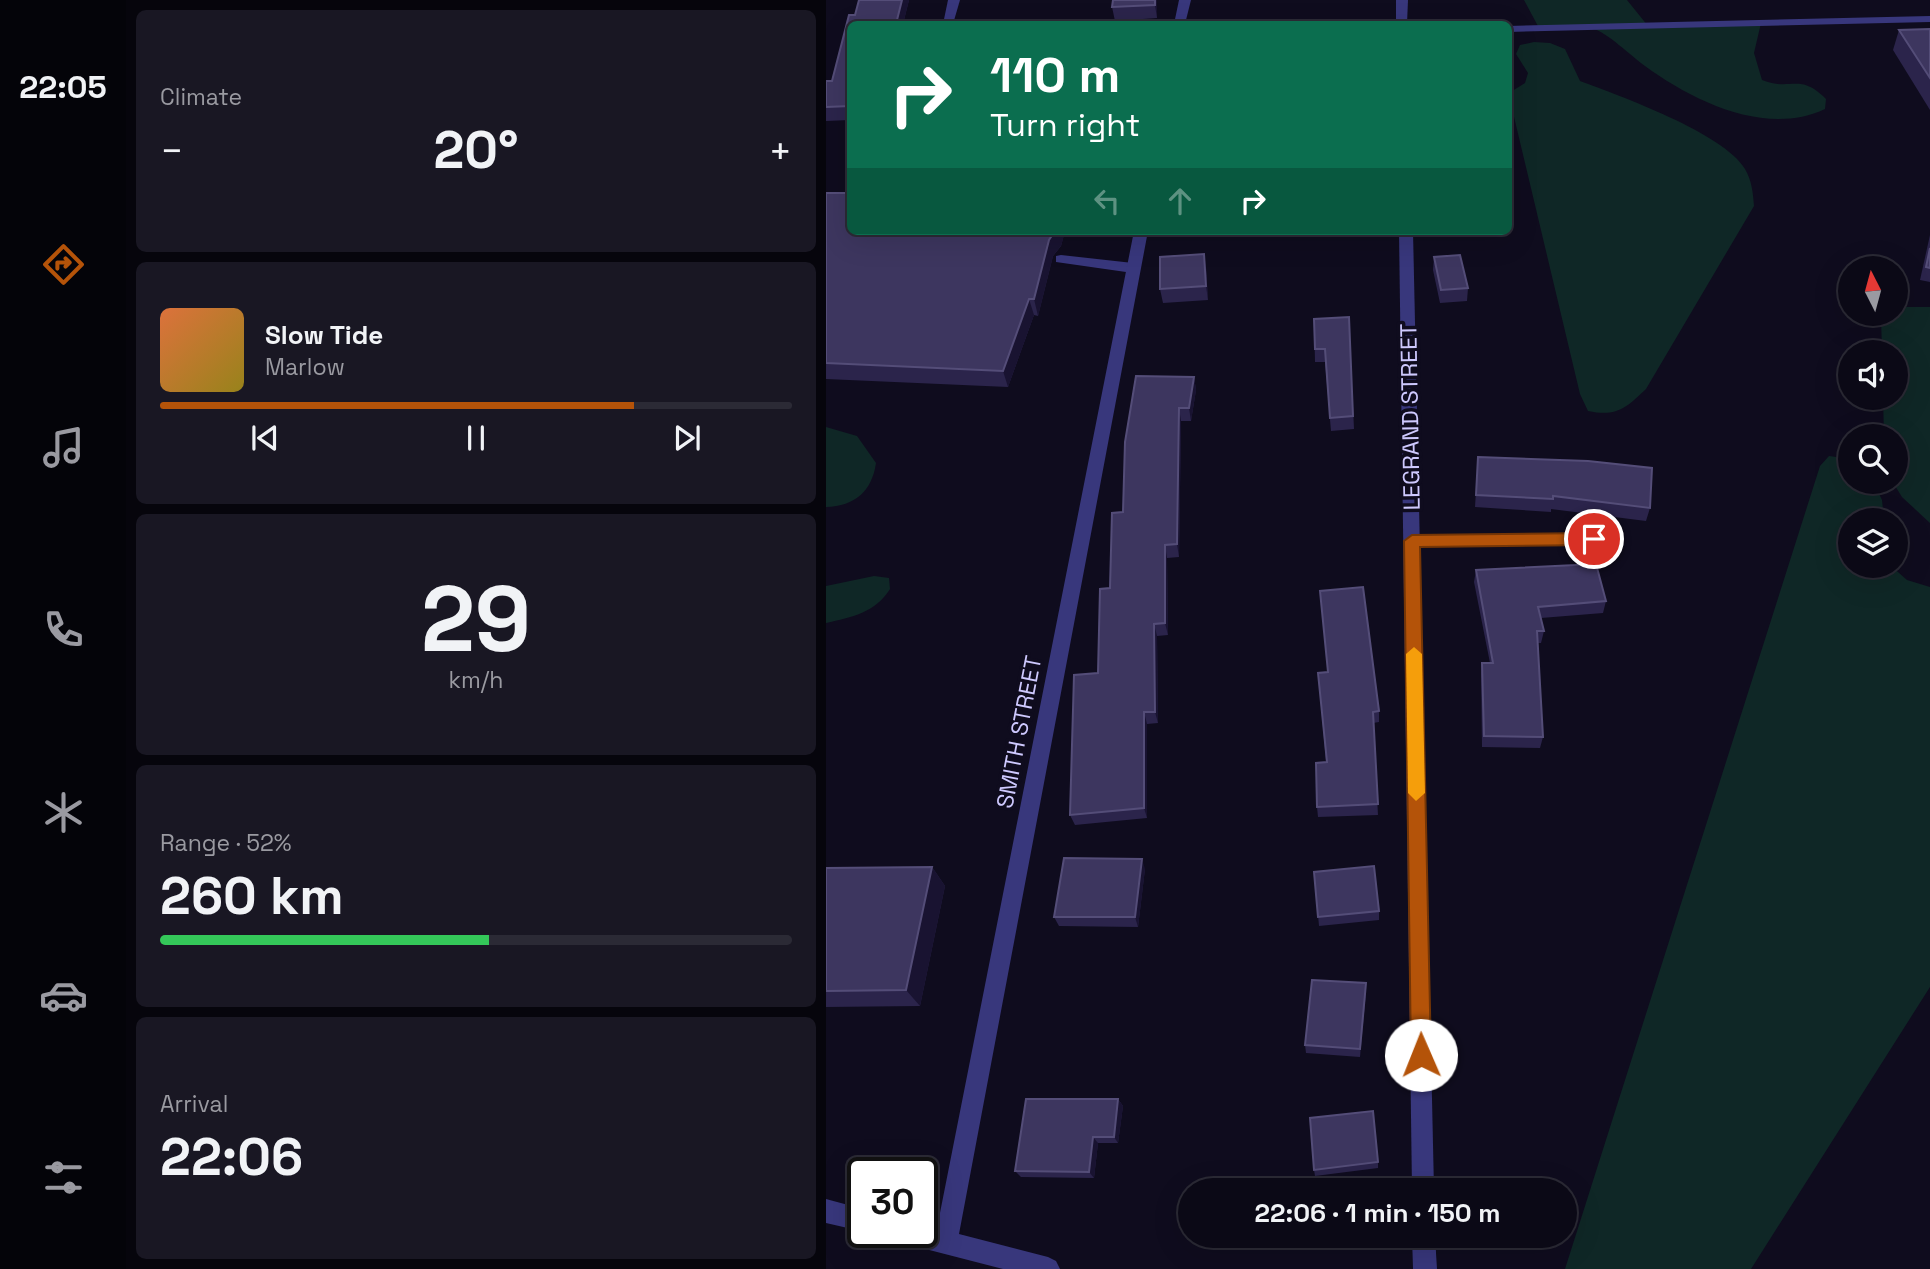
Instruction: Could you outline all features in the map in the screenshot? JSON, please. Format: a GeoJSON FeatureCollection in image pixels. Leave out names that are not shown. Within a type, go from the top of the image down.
{"type":"FeatureCollection","features":[{"type":"Feature","properties":{"kind":"street"},"geometry":{"type":"LineString","coordinates":[[949,21],[954,0]]}},
{"type":"Feature","properties":{"kind":"street"},"geometry":{"type":"LineString","coordinates":[[1181,21],[1185,0]]}},
{"type":"Feature","properties":{"kind":"street"},"geometry":{"type":"LineString","coordinates":[[1402,0],[1402,21]]}},
{"type":"Feature","properties":{"kind":"street"},"geometry":{"type":"LineString","coordinates":[[1512,29],[1930,19]]}},
{"type":"Feature","properties":{"kind":"street","name":"SMITH STREET"},"geometry":{"type":"LineString","coordinates":[[946,1242],[1140,235]]}},
{"type":"Feature","properties":{"kind":"street","name":"LEGRAND STREET"},"geometry":{"type":"LineString","coordinates":[[1406,235],[1423,1178]]}},
{"type":"Feature","properties":{"kind":"street"},"geometry":{"type":"LineString","coordinates":[[1061,259],[1133,268]]}},
{"type":"Feature","properties":{"kind":"street"},"geometry":{"type":"LineString","coordinates":[[1412,541],[1594,539]]}},
{"type":"Feature","properties":{"kind":"street"},"geometry":{"type":"LineString","coordinates":[[826,1211],[847,1217]]}},
{"type":"Feature","properties":{"kind":"street"},"geometry":{"type":"LineString","coordinates":[[938,1240],[1048,1269]]}},
{"type":"Feature","properties":{"kind":"street"},"geometry":{"type":"LineString","coordinates":[[1424,1248],[1425,1269]]}},
{"type":"Feature","properties":{"kind":"green space"},"geometry":{"type":"Polygon","coordinates":[[[1524,0],[1627,0],[1648,26],[1761,23],[1754,53],[1762,80],[1809,86],[1826,99],[1825,109],[1802,117],[1779,119],[1731,111],[1707,102],[1664,79],[1598,31],[1580,26],[1539,28],[1524,0]]]}},
{"type":"Feature","properties":{"kind":"green space"},"geometry":{"type":"Polygon","coordinates":[[[1550,43],[1565,49],[1580,81],[1670,117],[1716,142],[1734,155],[1745,169],[1752,187],[1754,206],[1646,389],[1627,406],[1614,412],[1588,411],[1580,394],[1512,108],[1512,91],[1525,83],[1528,73],[1516,54],[1520,45],[1550,43]]]}},
{"type":"Feature","properties":{"kind":"green space"},"geometry":{"type":"Polygon","coordinates":[[[1908,307],[1930,307],[1930,523],[1900,494],[1908,494],[1908,424],[1884,424],[1883,410],[1908,410],[1908,340],[1882,340],[1881,326],[1908,326],[1908,307]]]}},
{"type":"Feature","properties":{"kind":"green space"},"geometry":{"type":"Polygon","coordinates":[[[826,427],[857,436],[876,463],[871,482],[860,495],[845,504],[826,507],[826,427]]]}},
{"type":"Feature","properties":{"kind":"green space"},"geometry":{"type":"Polygon","coordinates":[[[1829,456],[1838,457],[1838,494],[1879,494],[1882,500],[1883,508],[1838,508],[1838,578],[1905,578],[1930,587],[1930,987],[1751,1269],[1565,1269],[1572,1248],[1577,1248],[1577,1231],[1820,466],[1829,456]]]}},
{"type":"Feature","properties":{"kind":"green space"},"geometry":{"type":"Polygon","coordinates":[[[874,576],[889,578],[890,589],[877,604],[862,613],[826,623],[826,586],[874,576]]]}},
{"type":"Feature","properties":{"kind":"building"},"geometry":{"type":"Polygon","coordinates":[[[859,0],[902,0],[897,21],[847,21],[849,15],[855,15],[859,0]]]}},
{"type":"Feature","properties":{"kind":"building"},"geometry":{"type":"Polygon","coordinates":[[[1113,0],[1155,0],[1155,5],[1112,7],[1113,0]]]}},
{"type":"Feature","properties":{"kind":"building"},"geometry":{"type":"Polygon","coordinates":[[[847,23],[847,106],[826,107],[826,81],[832,81],[847,23]]]}},
{"type":"Feature","properties":{"kind":"building"},"geometry":{"type":"Polygon","coordinates":[[[1930,29],[1930,78],[1899,30],[1930,29]]]}},
{"type":"Feature","properties":{"kind":"building"},"geometry":{"type":"Polygon","coordinates":[[[826,193],[847,193],[847,235],[1052,235],[1034,299],[1029,299],[1003,371],[826,363],[826,193]]]}},
{"type":"Feature","properties":{"kind":"building"},"geometry":{"type":"Polygon","coordinates":[[[1930,248],[1930,268],[1926,267],[1930,248]]]}},
{"type":"Feature","properties":{"kind":"building"},"geometry":{"type":"Polygon","coordinates":[[[1204,254],[1206,286],[1160,289],[1160,257],[1204,254]]]}},
{"type":"Feature","properties":{"kind":"building"},"geometry":{"type":"Polygon","coordinates":[[[1460,255],[1468,288],[1441,290],[1434,257],[1460,255]]]}},
{"type":"Feature","properties":{"kind":"building"},"geometry":{"type":"Polygon","coordinates":[[[1349,317],[1353,416],[1330,418],[1325,349],[1315,349],[1314,319],[1349,317]]]}},
{"type":"Feature","properties":{"kind":"building"},"geometry":{"type":"Polygon","coordinates":[[[1136,376],[1194,377],[1189,408],[1179,408],[1177,544],[1165,545],[1165,623],[1154,624],[1155,712],[1144,712],[1144,808],[1070,815],[1074,675],[1098,673],[1100,589],[1110,588],[1112,513],[1123,512],[1125,442],[1136,376]]]}},
{"type":"Feature","properties":{"kind":"building"},"geometry":{"type":"Polygon","coordinates":[[[1478,457],[1588,461],[1652,468],[1650,508],[1553,496],[1553,499],[1476,495],[1478,457]]]}},
{"type":"Feature","properties":{"kind":"building"},"geometry":{"type":"Polygon","coordinates":[[[1596,564],[1606,601],[1538,607],[1544,631],[1537,631],[1543,737],[1484,736],[1482,663],[1493,663],[1476,570],[1596,564]]]}},
{"type":"Feature","properties":{"kind":"building"},"geometry":{"type":"Polygon","coordinates":[[[1363,587],[1379,711],[1373,712],[1378,804],[1317,807],[1316,763],[1327,762],[1318,673],[1328,672],[1320,591],[1363,587]]]}},
{"type":"Feature","properties":{"kind":"building"},"geometry":{"type":"Polygon","coordinates":[[[1064,858],[1142,859],[1135,917],[1054,917],[1064,858]]]}},
{"type":"Feature","properties":{"kind":"building"},"geometry":{"type":"Polygon","coordinates":[[[1374,866],[1379,911],[1318,917],[1314,872],[1374,866]]]}},
{"type":"Feature","properties":{"kind":"building"},"geometry":{"type":"Polygon","coordinates":[[[932,867],[906,990],[826,991],[826,868],[932,867]]]}},
{"type":"Feature","properties":{"kind":"building"},"geometry":{"type":"Polygon","coordinates":[[[1312,980],[1366,983],[1360,1049],[1305,1045],[1312,980]]]}},
{"type":"Feature","properties":{"kind":"building"},"geometry":{"type":"Polygon","coordinates":[[[1026,1099],[1118,1099],[1114,1137],[1093,1137],[1089,1172],[1015,1171],[1026,1099]]]}},
{"type":"Feature","properties":{"kind":"building"},"geometry":{"type":"Polygon","coordinates":[[[1373,1111],[1378,1162],[1314,1170],[1310,1118],[1373,1111]]]}},
{"type":"Feature","properties":{"kind":"slow traffic"},"geometry":{"type":"LineString","coordinates":[[1414,654],[1416,793]]}},
{"type":"Feature","properties":{"kind":"route"},"geometry":{"type":"LineString","coordinates":[[1421,1055],[1412,541],[1594,539]]}}]}
